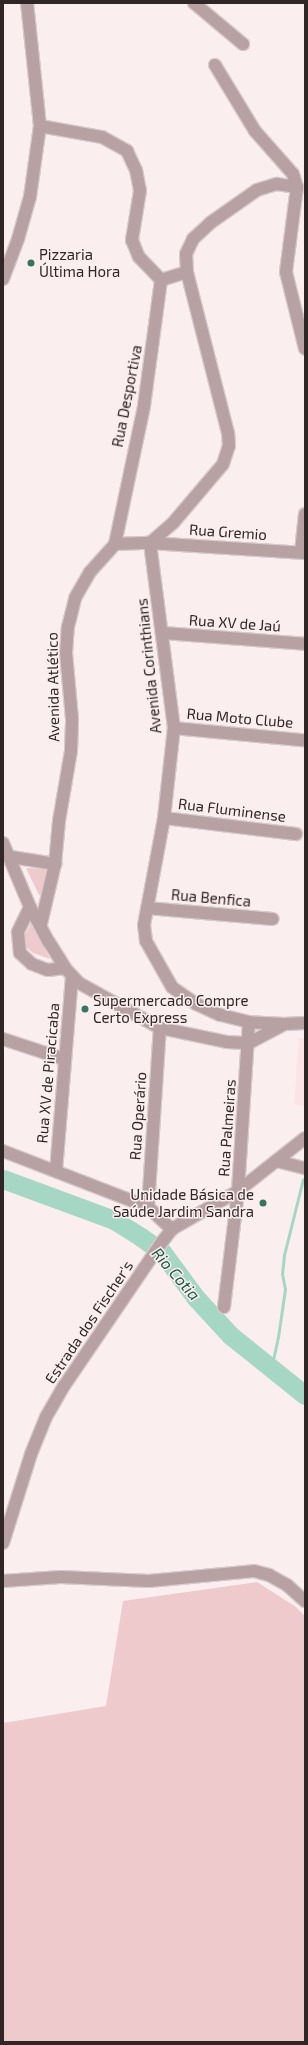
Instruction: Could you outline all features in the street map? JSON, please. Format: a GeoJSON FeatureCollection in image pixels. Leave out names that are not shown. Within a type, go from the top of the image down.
{"type":"FeatureCollection","features":[{"type":"Feature","properties":{"kind":"street"},"geometry":{"type":"LineString","coordinates":[[3,279],[18,240],[30,197],[40,126],[27,3]]}},
{"type":"Feature","properties":{"kind":"street"},"geometry":{"type":"LineString","coordinates":[[194,3],[243,44]]}},
{"type":"Feature","properties":{"kind":"street"},"geometry":{"type":"LineString","coordinates":[[215,65],[255,131],[293,174],[298,187],[286,272],[305,349]]}},
{"type":"Feature","properties":{"kind":"street"},"geometry":{"type":"LineString","coordinates":[[40,126],[102,137],[127,151],[136,170],[140,191],[132,240],[139,257],[160,280],[186,272]]}},
{"type":"Feature","properties":{"kind":"street"},"geometry":{"type":"LineString","coordinates":[[115,544],[150,543],[173,523],[223,464],[229,446],[228,433],[186,272],[186,254],[193,239],[210,223],[257,190],[277,184],[298,187]]}},
{"type":"Feature","properties":{"kind":"street","name":"Rua Desportiva"},"geometry":{"type":"LineString","coordinates":[[115,544],[144,406],[160,280]]}},
{"type":"Feature","properties":{"kind":"street"},"geometry":{"type":"LineString","coordinates":[[303,553],[305,514]]}},
{"type":"Feature","properties":{"kind":"street","name":"Rua Gremio"},"geometry":{"type":"LineString","coordinates":[[150,543],[303,553]]}},
{"type":"Feature","properties":{"kind":"street","name":"Avenida Corinthians"},"geometry":{"type":"LineString","coordinates":[[150,543],[163,633],[174,728],[164,818],[146,908],[144,925],[146,941],[172,987],[196,1004],[220,1015],[248,1022],[284,1024]]}},
{"type":"Feature","properties":{"kind":"street","name":"Avenida Atlético"},"geometry":{"type":"LineString","coordinates":[[41,924],[56,864],[72,732],[66,653],[68,627],[75,598],[90,572],[115,544]]}},
{"type":"Feature","properties":{"kind":"street","name":"Rua XV de Jaú"},"geometry":{"type":"LineString","coordinates":[[163,633],[305,644]]}},
{"type":"Feature","properties":{"kind":"street","name":"Rua Moto Clube"},"geometry":{"type":"LineString","coordinates":[[174,728],[302,740]]}},
{"type":"Feature","properties":{"kind":"street","name":"Rua Fluminense"},"geometry":{"type":"LineString","coordinates":[[164,818],[296,834]]}},
{"type":"Feature","properties":{"kind":"street"},"geometry":{"type":"LineString","coordinates":[[3,843],[11,857],[30,907],[69,973]]}},
{"type":"Feature","properties":{"kind":"street"},"geometry":{"type":"LineString","coordinates":[[11,857],[56,864]]}},
{"type":"Feature","properties":{"kind":"street"},"geometry":{"type":"LineString","coordinates":[[30,907],[18,932],[20,953],[32,964],[48,970],[69,973],[160,1028],[226,1042],[249,1043],[284,1024],[305,1023]]}},
{"type":"Feature","properties":{"kind":"street","name":"Rua Benfica"},"geometry":{"type":"LineString","coordinates":[[146,908],[273,919]]}},
{"type":"Feature","properties":{"kind":"street","name":"Rua XV de Piracicaba"},"geometry":{"type":"LineString","coordinates":[[56,1171],[69,973]]}},
{"type":"Feature","properties":{"kind":"street","name":"Rua Palmeiras"},"geometry":{"type":"LineString","coordinates":[[224,1307],[238,1191],[249,1043],[248,1022]]}},
{"type":"Feature","properties":{"kind":"street","name":"Rua Operário"},"geometry":{"type":"LineString","coordinates":[[148,1207],[160,1028]]}},
{"type":"Feature","properties":{"kind":"street"},"geometry":{"type":"LineString","coordinates":[[3,1038],[64,1059]]}},
{"type":"Feature","properties":{"kind":"street","name":"Estrada dos Fischer's"},"geometry":{"type":"LineString","coordinates":[[3,1543],[31,1454],[46,1417],[64,1386],[162,1242],[172,1229],[238,1191],[305,1138]]}},
{"type":"Feature","properties":{"kind":"street"},"geometry":{"type":"LineString","coordinates":[[3,1151],[148,1207],[172,1229]]}},
{"type":"Feature","properties":{"kind":"street"},"geometry":{"type":"LineString","coordinates":[[276,1161],[305,1168]]}},
{"type":"Feature","properties":{"kind":"street"},"geometry":{"type":"LineString","coordinates":[[3,1581],[61,1577],[149,1582],[254,1571],[269,1575],[287,1585],[305,1601]]}},
{"type":"Feature","properties":{"kind":"shaded area"},"geometry":{"type":"Polygon","coordinates":[[[26,868],[46,869],[44,894],[39,895],[26,868]]]}},
{"type":"Feature","properties":{"kind":"shaded area"},"geometry":{"type":"Polygon","coordinates":[[[31,923],[50,959],[33,953],[26,947],[23,939],[31,923]]]}},
{"type":"Feature","properties":{"kind":"shaded area"},"geometry":{"type":"Polygon","coordinates":[[[299,1038],[305,1038],[305,1106],[294,1104],[299,1038]]]}},
{"type":"Feature","properties":{"kind":"shaded area"},"geometry":{"type":"Polygon","coordinates":[[[257,1582],[296,1607],[305,1616],[305,2042],[3,2042],[3,1723],[106,1706],[123,1601],[257,1582]]]}},
{"type":"Feature","properties":{"kind":"waterway","name":"Rio Cotia"},"geometry":{"type":"LineString","coordinates":[[3,1179],[114,1220],[162,1252],[196,1298],[230,1335],[305,1395]]}},
{"type":"Feature","properties":{"kind":"waterway"},"geometry":{"type":"LineString","coordinates":[[267,1364],[273,1360],[278,1337],[285,1289],[282,1274],[284,1255],[303,1179]]}},
{"type":"Feature","properties":{"kind":"place","name":"Pizzaria Última Hora"},"geometry":{"type":"Point","coordinates":[31,263]}},
{"type":"Feature","properties":{"kind":"place","name":"Supermercado Compre Certo Express"},"geometry":{"type":"Point","coordinates":[85,1009]}},
{"type":"Feature","properties":{"kind":"place","name":"Unidade Básica de Saúde Jardim Sandra"},"geometry":{"type":"Point","coordinates":[263,1203]}}]}
